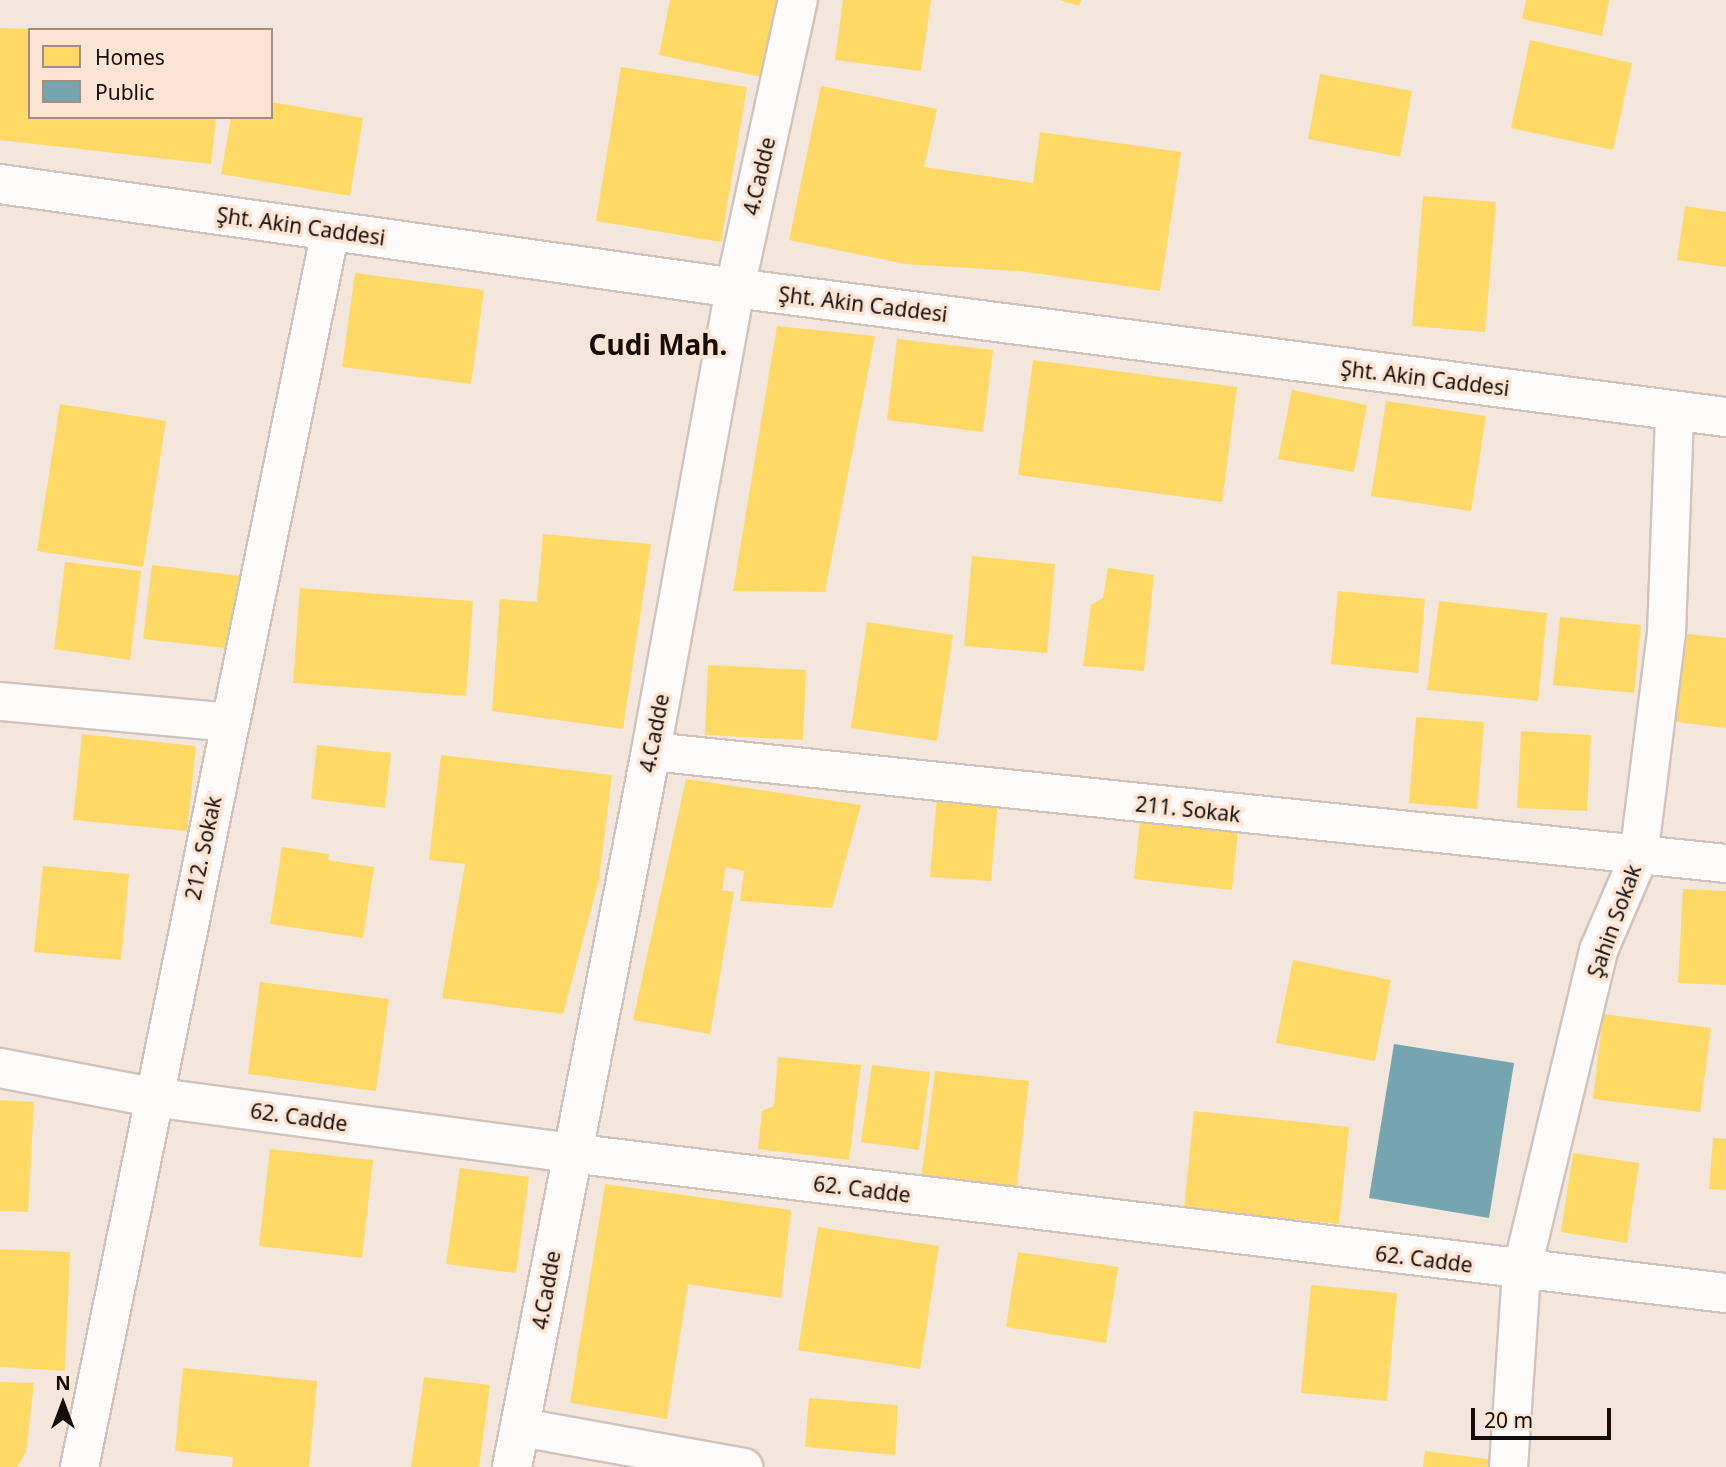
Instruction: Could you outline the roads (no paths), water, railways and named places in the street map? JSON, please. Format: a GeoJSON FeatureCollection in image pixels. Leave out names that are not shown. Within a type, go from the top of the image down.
{"type":"FeatureCollection","features":[{"type":"Feature","properties":{"kind":"street","name":"4.Cadde"},"geometry":{"type":"LineString","coordinates":[[512,1467],[570,1153],[651,751],[735,288],[798,0]]}},
{"type":"Feature","properties":{"kind":"street","name":"Şht. Akin Caddesi"},"geometry":{"type":"LineString","coordinates":[[0,184],[735,288],[1726,418]]}},
{"type":"Feature","properties":{"kind":"street","name":"212. Sokak"},"geometry":{"type":"LineString","coordinates":[[79,1467],[330,230]]}},
{"type":"Feature","properties":{"kind":"street","name":"Şahin Sokak"},"geometry":{"type":"LineString","coordinates":[[1508,1467],[1521,1271],[1598,950],[1638,857],[1666,633],[1674,411]]}},
{"type":"Feature","properties":{"kind":"street"},"geometry":{"type":"LineString","coordinates":[[0,701],[229,722]]}},
{"type":"Feature","properties":{"kind":"street","name":"211. Sokak"},"geometry":{"type":"LineString","coordinates":[[651,751],[1638,857],[1726,863]]}},
{"type":"Feature","properties":{"kind":"street","name":"62. Cadde"},"geometry":{"type":"LineString","coordinates":[[0,1068],[152,1097],[570,1153],[1521,1271],[1726,1293]]}},
{"type":"Feature","properties":{"kind":"street"},"geometry":{"type":"LineString","coordinates":[[521,1427],[743,1467]]}},
{"type":"Feature","properties":{"kind":"district","name":"Cudi Mah."},"geometry":{"type":"Point","coordinates":[658,344]}}]}
